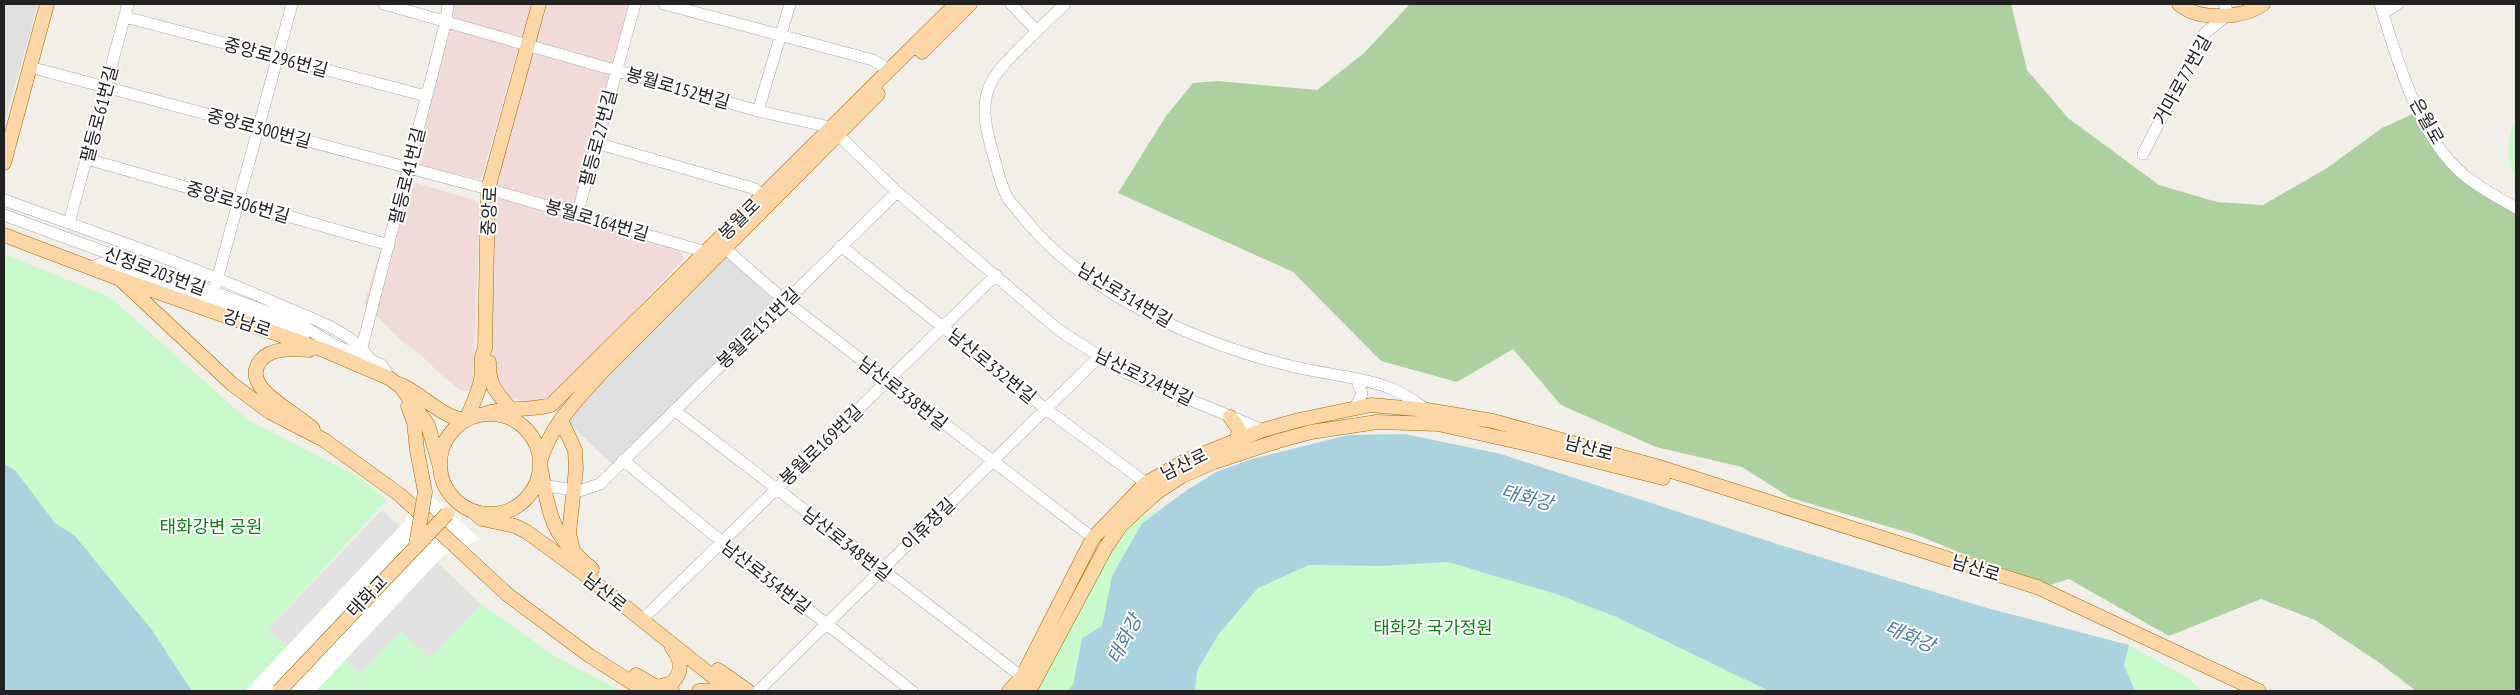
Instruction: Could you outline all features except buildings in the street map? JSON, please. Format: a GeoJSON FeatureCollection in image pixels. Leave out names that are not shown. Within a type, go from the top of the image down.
{"type":"FeatureCollection","features":[{"type":"Feature","properties":{"kind":"main road"},"geometry":{"type":"LineString","coordinates":[[4,163],[47,4]]}},
{"type":"Feature","properties":{"kind":"main road","name":"중앙로"},"geometry":{"type":"LineString","coordinates":[[466,420],[477,395],[482,374],[482,354],[485,349],[488,189],[539,4]]}},
{"type":"Feature","properties":{"kind":"main road"},"geometry":{"type":"LineString","coordinates":[[540,463],[550,436],[560,420],[600,374],[667,305],[721,244],[833,131],[889,70],[956,4]]}},
{"type":"Feature","properties":{"kind":"main road"},"geometry":{"type":"LineString","coordinates":[[833,131],[970,4]]}},
{"type":"Feature","properties":{"kind":"main road"},"geometry":{"type":"LineString","coordinates":[[2179,4],[2188,12],[2208,16],[2226,9],[2249,11],[2263,4]]}},
{"type":"Feature","properties":{"kind":"main road","name":"강남로"},"geometry":{"type":"LineString","coordinates":[[4,235],[120,279],[329,347],[415,390],[441,411],[466,420]]}},
{"type":"Feature","properties":{"kind":"main road","name":"봉월로"},"geometry":{"type":"LineString","coordinates":[[488,414],[510,409],[551,405],[706,252],[721,244]]}},
{"type":"Feature","properties":{"kind":"main road"},"geometry":{"type":"LineString","coordinates":[[120,279],[232,384],[270,412],[324,440],[400,495],[508,595],[590,656],[615,662],[651,689],[672,691]]}},
{"type":"Feature","properties":{"kind":"main road"},"geometry":{"type":"LineString","coordinates":[[324,440],[306,422],[265,393],[257,384],[255,374],[264,356],[294,349],[329,347]]}},
{"type":"Feature","properties":{"kind":"main road"},"geometry":{"type":"LineString","coordinates":[[393,380],[428,425],[446,489],[457,502],[471,510],[494,514],[507,512],[528,497],[540,485],[540,463],[536,443],[496,392],[489,377],[489,356],[485,349]]}},
{"type":"Feature","properties":{"kind":"main road"},"geometry":{"type":"LineString","coordinates":[[393,380],[414,422],[425,492],[416,545]]}},
{"type":"Feature","properties":{"kind":"main road","name":"남산로"},"geometry":{"type":"LineString","coordinates":[[1009,691],[1022,677],[1093,538],[1146,482],[1185,461],[1263,430],[1299,420],[1371,405],[1427,410],[1493,421],[1659,467],[2037,588],[2259,691]]}},
{"type":"Feature","properties":{"kind":"main road"},"geometry":{"type":"LineString","coordinates":[[440,467],[440,457],[445,441],[455,427],[466,420],[488,414],[502,415],[524,427]]}},
{"type":"Feature","properties":{"kind":"main road"},"geometry":{"type":"LineString","coordinates":[[1230,417],[1239,429],[1237,440]]}},
{"type":"Feature","properties":{"kind":"main road"},"geometry":{"type":"LineString","coordinates":[[560,420],[575,450],[576,469],[569,533],[573,552]]}},
{"type":"Feature","properties":{"kind":"main road","name":"남산로"},"geometry":{"type":"LineString","coordinates":[[1025,691],[1033,684],[1106,547],[1121,525],[1156,493],[1214,462],[1311,432],[1377,422],[1438,424],[1532,445],[1678,482],[1772,513],[2011,584],[2072,610],[2241,691]]}},
{"type":"Feature","properties":{"kind":"main road","name":"남산로"},"geometry":{"type":"LineString","coordinates":[[540,485],[552,524],[573,552],[728,687]]}},
{"type":"Feature","properties":{"kind":"main road","name":"태화교"},"geometry":{"type":"LineString","coordinates":[[279,691],[457,502]]}},
{"type":"Feature","properties":{"kind":"main road","name":"남산로"},"geometry":{"type":"LineString","coordinates":[[471,510],[482,519],[515,526],[527,532],[728,687]]}},
{"type":"Feature","properties":{"kind":"main road"},"geometry":{"type":"LineString","coordinates":[[651,689],[672,683],[677,678],[681,665],[680,658],[662,636]]}},
{"type":"Feature","properties":{"kind":"main road"},"geometry":{"type":"LineString","coordinates":[[700,691],[728,687],[748,691]]}},
{"type":"Feature","properties":{"kind":"street","name":"팔등로61번길"},"geometry":{"type":"LineString","coordinates":[[69,223],[107,88],[128,4]]}},
{"type":"Feature","properties":{"kind":"street"},"geometry":{"type":"LineString","coordinates":[[213,292],[292,4]]}},
{"type":"Feature","properties":{"kind":"street","name":"봉월로152번길"},"geometry":{"type":"LineString","coordinates":[[384,4],[833,131]]}},
{"type":"Feature","properties":{"kind":"street","name":"팔등로41번길"},"geometry":{"type":"LineString","coordinates":[[362,347],[446,21],[448,4]]}},
{"type":"Feature","properties":{"kind":"street","name":"팔등로27번길"},"geometry":{"type":"LineString","coordinates":[[577,214],[635,4]]}},
{"type":"Feature","properties":{"kind":"street"},"geometry":{"type":"LineString","coordinates":[[664,4],[873,60],[889,70]]}},
{"type":"Feature","properties":{"kind":"street"},"geometry":{"type":"LineString","coordinates":[[758,111],[790,4]]}},
{"type":"Feature","properties":{"kind":"street"},"geometry":{"type":"LineString","coordinates":[[1011,4],[1037,31]]}},
{"type":"Feature","properties":{"kind":"street","name":"남산로314번길"},"geometry":{"type":"LineString","coordinates":[[1066,4],[993,75],[988,88],[984,111],[987,136],[1007,197],[1040,238],[1080,270],[1120,296],[1172,324],[1219,345],[1284,365],[1356,378],[1391,388],[1427,410],[1438,424]]}},
{"type":"Feature","properties":{"kind":"street"},"geometry":{"type":"LineString","coordinates":[[2382,9],[2398,4]]}},
{"type":"Feature","properties":{"kind":"street","name":"거마로77번길"},"geometry":{"type":"LineString","coordinates":[[2143,154],[2205,33],[2226,9]]}},
{"type":"Feature","properties":{"kind":"street","name":"은월로"},"geometry":{"type":"LineString","coordinates":[[2382,9],[2399,66],[2427,128],[2464,174],[2516,208]]}},
{"type":"Feature","properties":{"kind":"street","name":"중앙로296번길"},"geometry":{"type":"LineString","coordinates":[[125,17],[426,96]]}},
{"type":"Feature","properties":{"kind":"street","name":"중앙로300번길"},"geometry":{"type":"LineString","coordinates":[[30,67],[488,189]]}},
{"type":"Feature","properties":{"kind":"street"},"geometry":{"type":"LineString","coordinates":[[833,131],[896,192]]}},
{"type":"Feature","properties":{"kind":"street"},"geometry":{"type":"LineString","coordinates":[[596,143],[742,185],[767,198]]}},
{"type":"Feature","properties":{"kind":"street","name":"중앙로306번길"},"geometry":{"type":"LineString","coordinates":[[87,159],[389,245]]}},
{"type":"Feature","properties":{"kind":"street","name":"봉월로164번길"},"geometry":{"type":"LineString","coordinates":[[488,189],[706,252]]}},
{"type":"Feature","properties":{"kind":"street","name":"봉월로151번길"},"geometry":{"type":"LineString","coordinates":[[540,485],[573,490],[591,489],[600,484],[896,192]]}},
{"type":"Feature","properties":{"kind":"street","name":"남산로324번길"},"geometry":{"type":"LineString","coordinates":[[896,192],[1060,330],[1099,357],[1126,373],[1263,430]]}},
{"type":"Feature","properties":{"kind":"street"},"geometry":{"type":"LineString","coordinates":[[4,200],[218,277],[326,326],[362,347],[370,359]]}},
{"type":"Feature","properties":{"kind":"street","name":"신정로203번길"},"geometry":{"type":"LineString","coordinates":[[4,215],[298,323],[329,347]]}},
{"type":"Feature","properties":{"kind":"street","name":"남산로338번길"},"geometry":{"type":"LineString","coordinates":[[721,244],[784,301],[1093,538]]}},
{"type":"Feature","properties":{"kind":"street","name":"남산로332번길"},"geometry":{"type":"LineString","coordinates":[[841,246],[1046,409],[1146,482]]}},
{"type":"Feature","properties":{"kind":"street"},"geometry":{"type":"LineString","coordinates":[[90,267],[103,263],[329,347],[370,359],[382,365],[393,380]]}},
{"type":"Feature","properties":{"kind":"street","name":"봉월로169번길"},"geometry":{"type":"LineString","coordinates":[[646,616],[943,327],[992,272]]}},
{"type":"Feature","properties":{"kind":"street","name":"이휴정길"},"geometry":{"type":"LineString","coordinates":[[758,691],[1099,357]]}},
{"type":"Feature","properties":{"kind":"street"},"geometry":{"type":"LineString","coordinates":[[1355,408],[1362,394],[1356,378]]}},
{"type":"Feature","properties":{"kind":"street","name":"남산로348번길"},"geometry":{"type":"LineString","coordinates":[[674,410],[1022,677]]}},
{"type":"Feature","properties":{"kind":"street","name":"남산로354번길"},"geometry":{"type":"LineString","coordinates":[[623,460],[722,542],[912,691]]}},
{"type":"Feature","properties":{"kind":"shaded area"},"geometry":{"type":"Polygon","coordinates":[[[4,4],[38,4],[4,125],[4,4]]]}},
{"type":"Feature","properties":{"kind":"shaded area"},"geometry":{"type":"Polygon","coordinates":[[[454,4],[531,4],[481,179],[418,166],[431,98],[449,35],[454,4]]]}},
{"type":"Feature","properties":{"kind":"shaded area"},"geometry":{"type":"Polygon","coordinates":[[[547,4],[629,4],[574,207],[496,185],[547,4]]]}},
{"type":"Feature","properties":{"kind":"shaded area"},"geometry":{"type":"Polygon","coordinates":[[[416,183],[475,200],[480,205],[473,390],[462,391],[440,374],[420,354],[404,343],[364,304],[381,249],[409,185],[416,183]]]}},
{"type":"Feature","properties":{"kind":"shaded area"},"geometry":{"type":"Polygon","coordinates":[[[494,194],[679,250],[684,258],[551,401],[538,403],[519,400],[507,396],[498,386],[492,360],[494,194]]]}},
{"type":"Feature","properties":{"kind":"shaded area"},"geometry":{"type":"Polygon","coordinates":[[[717,241],[785,301],[616,468],[553,408],[717,241]]]}},
{"type":"Feature","properties":{"kind":"shaded area"},"geometry":{"type":"Polygon","coordinates":[[[382,510],[481,604],[430,658],[401,631],[360,674],[321,637],[300,659],[268,629],[382,510]]]}},
{"type":"Feature","properties":{"kind":"green space"},"geometry":{"type":"Polygon","coordinates":[[[1410,4],[2011,4],[2027,70],[2068,118],[2159,185],[2217,202],[2263,205],[2327,168],[2382,128],[2419,111],[2460,179],[2516,212],[2516,691],[2416,691],[2377,661],[2315,620],[2261,599],[2169,636],[2069,579],[2044,587],[1917,535],[1791,498],[1742,467],[1656,447],[1561,405],[1513,349],[1457,382],[1381,361],[1293,272],[1118,193],[1166,116],[1193,83],[1218,81],[1317,90],[1363,54],[1410,4]]]}},
{"type":"Feature","properties":{"kind":"green space"},"geometry":{"type":"Polygon","coordinates":[[[2516,117],[2516,179],[2510,164],[2508,148],[2516,117]]]}},
{"type":"Feature","properties":{"kind":"green space","name":"태화강변 공원"},"geometry":{"type":"Polygon","coordinates":[[[4,254],[110,297],[248,420],[361,478],[387,500],[268,629],[285,645],[321,637],[360,674],[401,631],[430,658],[481,604],[556,657],[622,691],[192,691],[152,630],[75,536],[55,523],[15,470],[4,464],[4,254]]]}},
{"type":"Feature","properties":{"kind":"green space"},"geometry":{"type":"Polygon","coordinates":[[[1162,507],[1142,523],[1112,576],[1102,626],[1082,638],[1073,685],[1067,691],[1025,691],[1033,684],[1128,525],[1162,507]]]}},
{"type":"Feature","properties":{"kind":"green space","name":"태화강 국가정원"},"geometry":{"type":"Polygon","coordinates":[[[1448,562],[1559,595],[1614,616],[1769,691],[1195,691],[1197,671],[1218,635],[1258,588],[1309,565],[1381,566],[1448,562]]]}},
{"type":"Feature","properties":{"kind":"green space"},"geometry":{"type":"Polygon","coordinates":[[[2129,645],[2188,678],[2202,691],[2135,691],[2124,665],[2129,645]]]}},
{"type":"Feature","properties":{"kind":"water","name":"태화강"},"geometry":{"type":"Polygon","coordinates":[[[1405,434],[1501,454],[1777,544],[1987,608],[2129,645],[2124,665],[2135,691],[1769,691],[1614,616],[1559,595],[1448,562],[1381,566],[1309,565],[1258,588],[1218,635],[1197,671],[1195,691],[1067,691],[1073,685],[1082,638],[1102,626],[1112,576],[1142,523],[1187,490],[1216,472],[1252,459],[1348,435],[1405,434]]]}},
{"type":"Feature","properties":{"kind":"water"},"geometry":{"type":"Polygon","coordinates":[[[4,464],[15,470],[55,523],[75,536],[152,630],[192,691],[4,691],[4,464]]]}},
{"type":"Feature","properties":{"kind":"pier"},"geometry":{"type":"Polygon","coordinates":[[[419,485],[480,539],[444,555],[316,691],[245,691],[405,521],[419,485]]]}}]}
